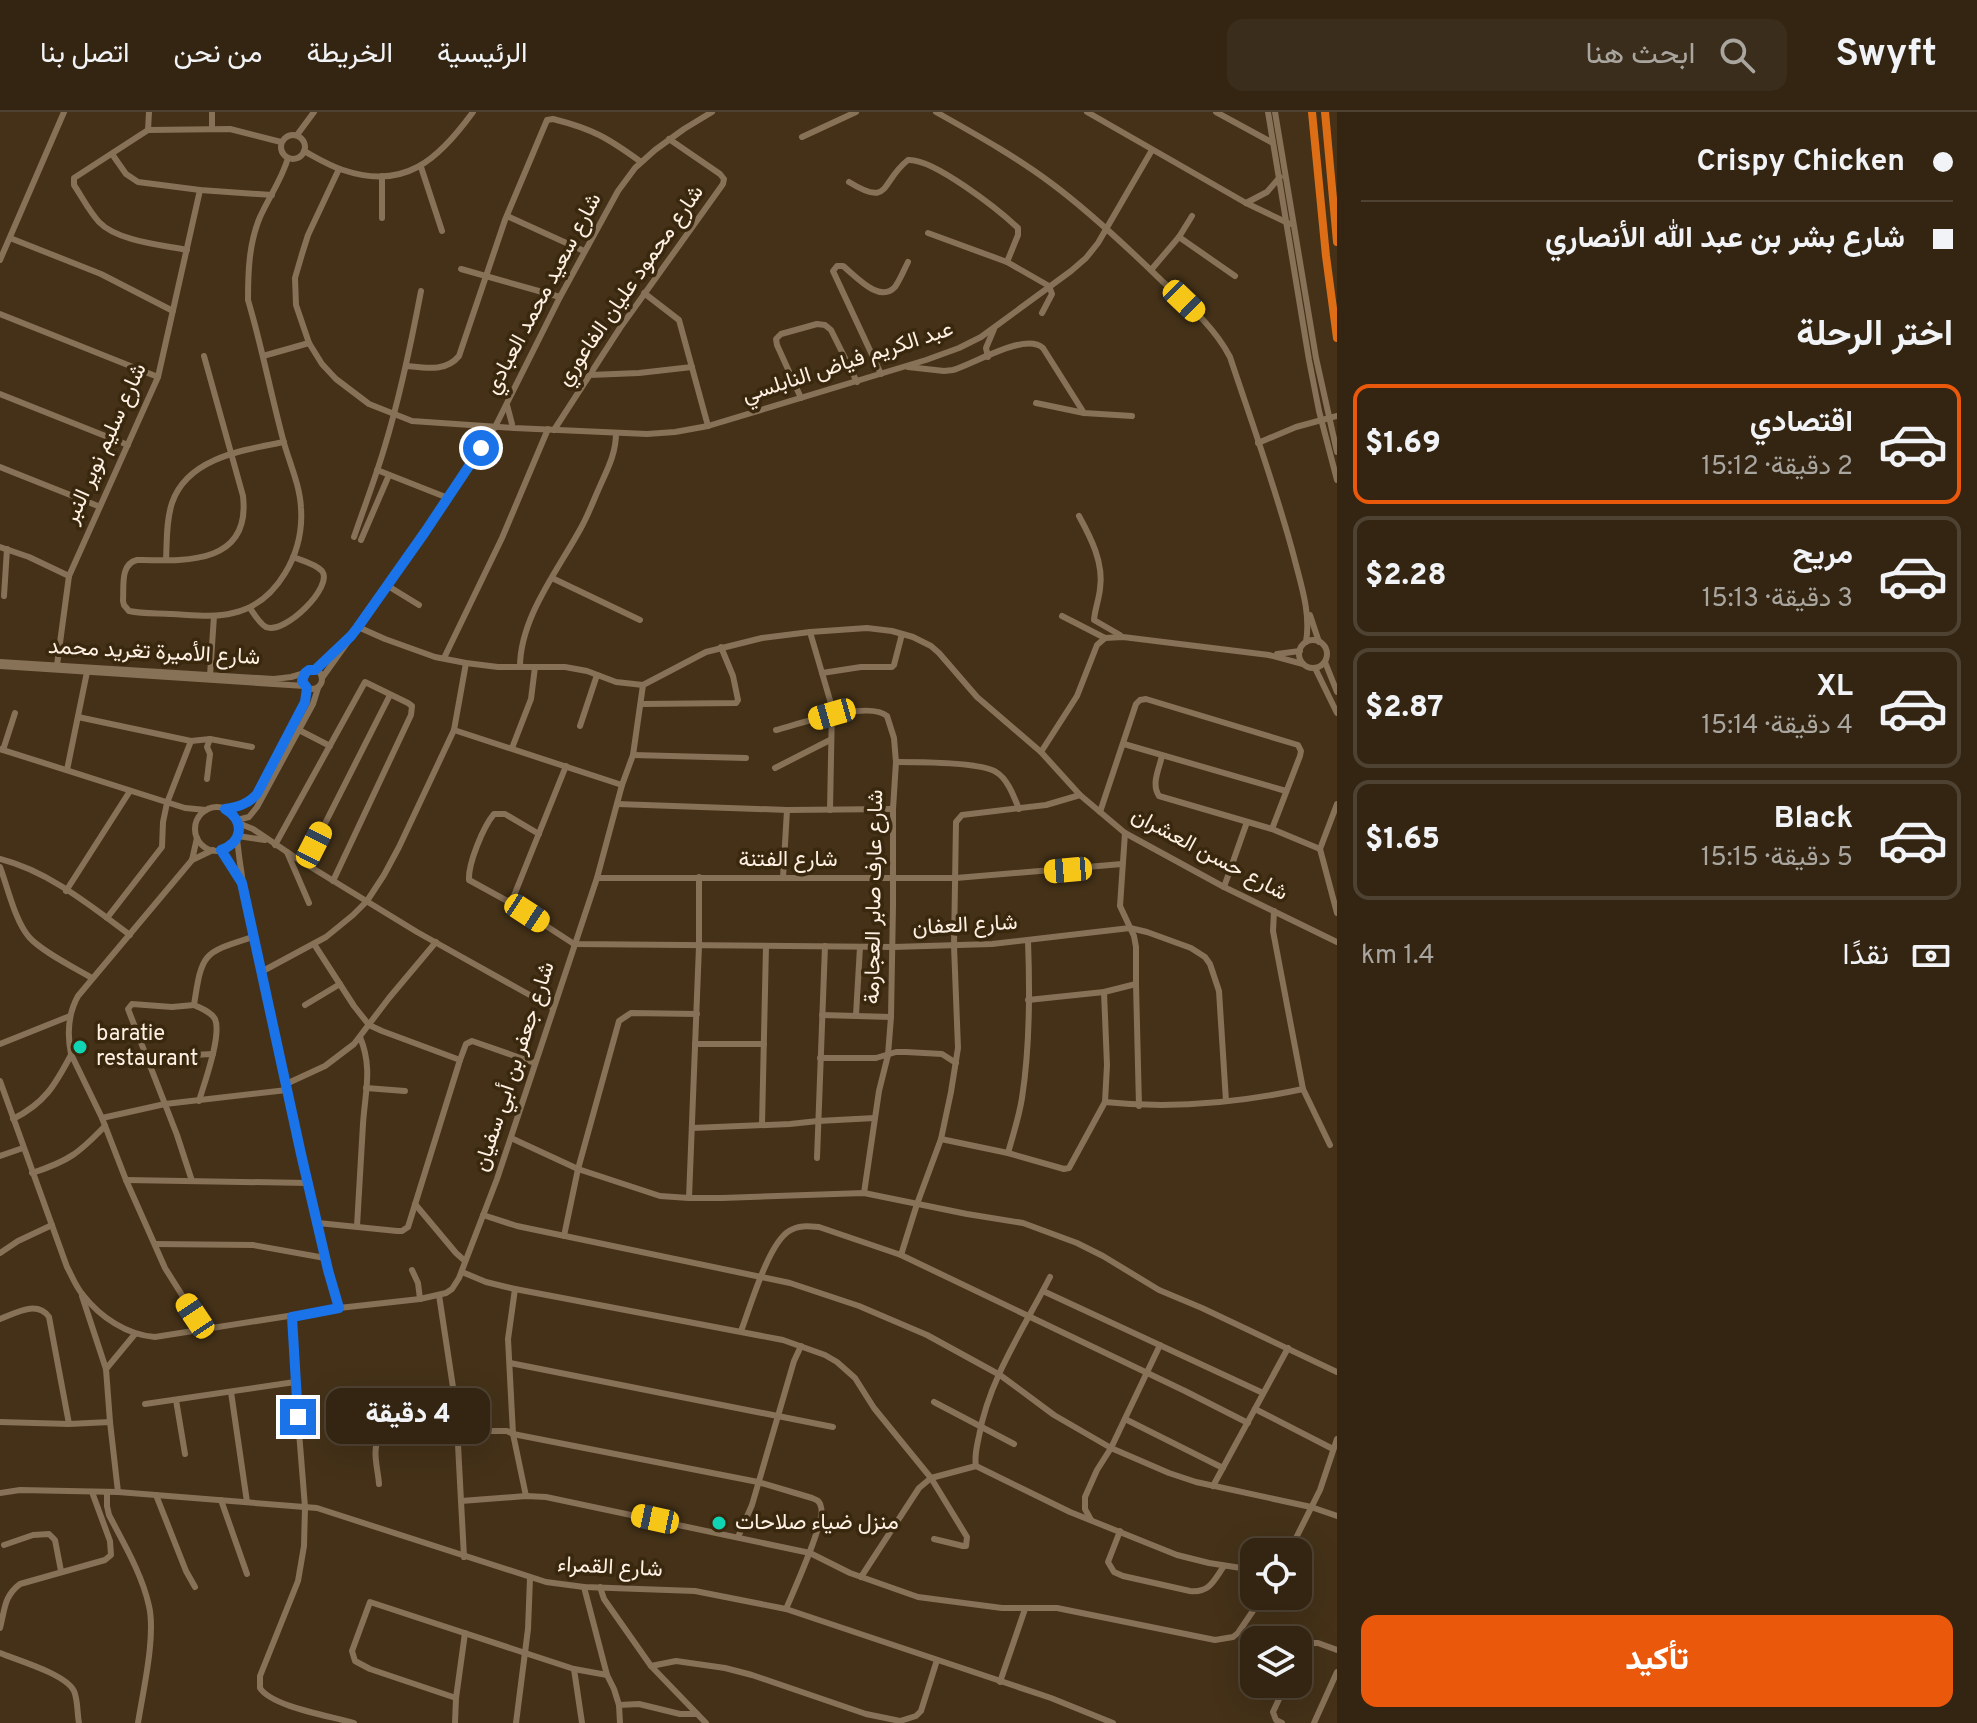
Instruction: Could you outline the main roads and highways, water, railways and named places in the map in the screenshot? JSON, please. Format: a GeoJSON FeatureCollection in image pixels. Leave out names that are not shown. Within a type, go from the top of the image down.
{"type":"FeatureCollection","features":[{"type":"Feature","properties":{"kind":"highway"},"geometry":{"type":"LineString","coordinates":[[1312,112],[1337,338]]}},
{"type":"Feature","properties":{"kind":"highway"},"geometry":{"type":"LineString","coordinates":[[1325,112],[1337,242]]}},
{"type":"Feature","properties":{"kind":"place","name":"baratie restaurant"},"geometry":{"type":"Point","coordinates":[80,1047]}},
{"type":"Feature","properties":{"kind":"place","name":"منزل ضياء صلاحات"},"geometry":{"type":"Point","coordinates":[719,1523]}}]}
